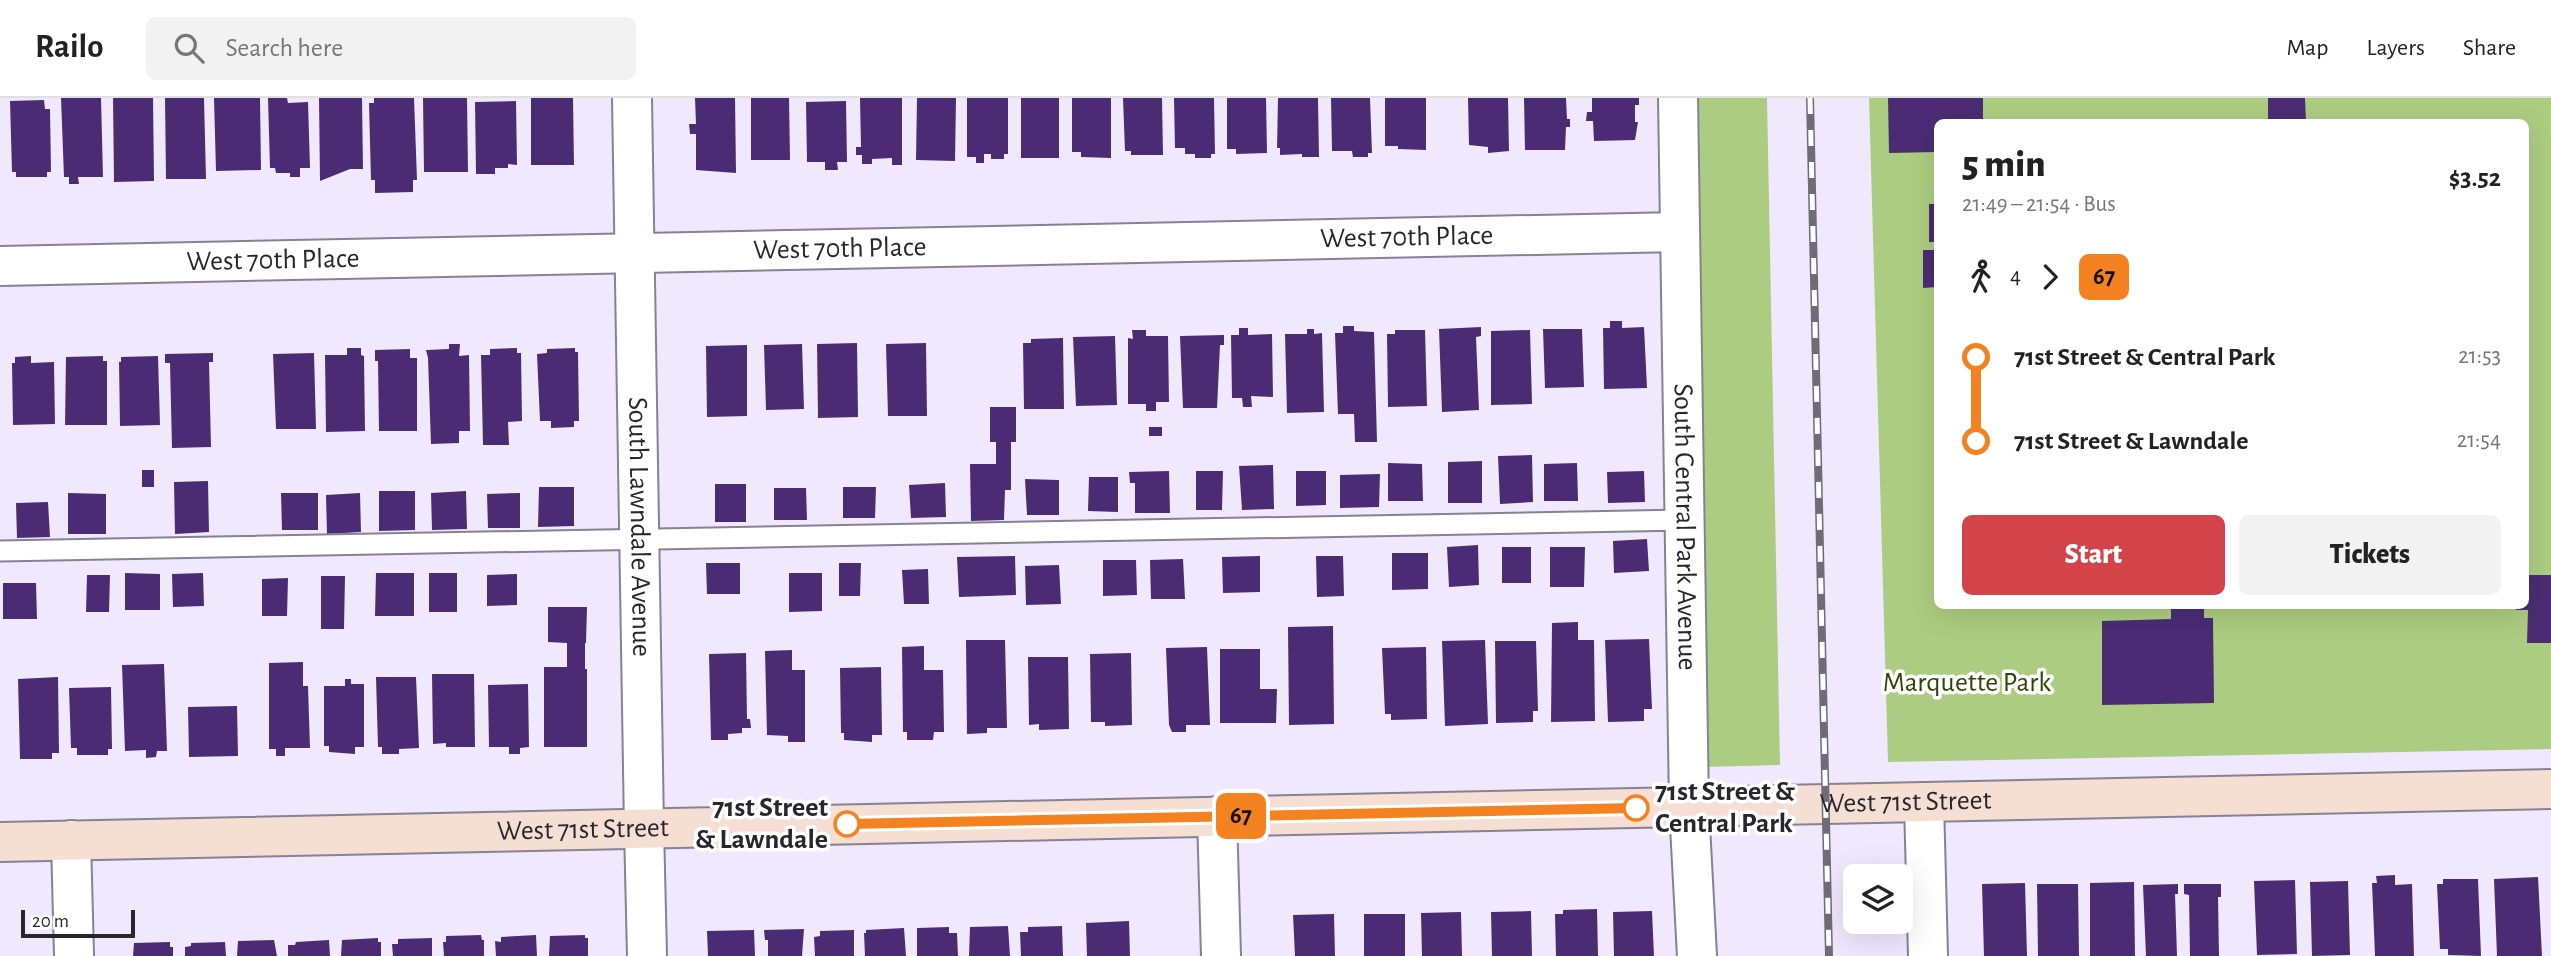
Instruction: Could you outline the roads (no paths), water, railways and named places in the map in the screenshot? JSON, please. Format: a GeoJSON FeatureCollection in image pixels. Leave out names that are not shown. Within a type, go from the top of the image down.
{"type":"FeatureCollection","features":[{"type":"Feature","properties":{"kind":"main road","name":"West 71st Street"},"geometry":{"type":"LineString","coordinates":[[0,842],[2551,789]]}},
{"type":"Feature","properties":{"kind":"street","name":"South Lawndale Avenue"},"geometry":{"type":"LineString","coordinates":[[632,98],[647,956]]}},
{"type":"Feature","properties":{"kind":"street","name":"South Central Park Avenue"},"geometry":{"type":"LineString","coordinates":[[1678,98],[1689,807],[1698,956]]}},
{"type":"Feature","properties":{"kind":"street","name":"West 70th Place"},"geometry":{"type":"LineString","coordinates":[[0,266],[1680,232]]}},
{"type":"Feature","properties":{"kind":"street"},"geometry":{"type":"LineString","coordinates":[[1924,802],[1928,956]]}},
{"type":"Feature","properties":{"kind":"street"},"geometry":{"type":"LineString","coordinates":[[1217,816],[1221,956]]}},
{"type":"Feature","properties":{"kind":"street"},"geometry":{"type":"LineString","coordinates":[[71,840],[74,956]]}},
{"type":"Feature","properties":{"kind":"lane"},"geometry":{"type":"LineString","coordinates":[[0,551],[1685,520]]}},
{"type":"Feature","properties":{"kind":"railway"},"geometry":{"type":"LineString","coordinates":[[1810,98],[1829,956]]}},
{"type":"Feature","properties":{"kind":"place","name":"71st Street & Central Park"},"geometry":{"type":"Point","coordinates":[1636,808]}},
{"type":"Feature","properties":{"kind":"place","name":"71st Street & Lawndale"},"geometry":{"type":"Point","coordinates":[847,824]}},
{"type":"Feature","properties":{"kind":"park label","name":"Marquette Park"},"geometry":{"type":"Point","coordinates":[1967,683]}}]}
